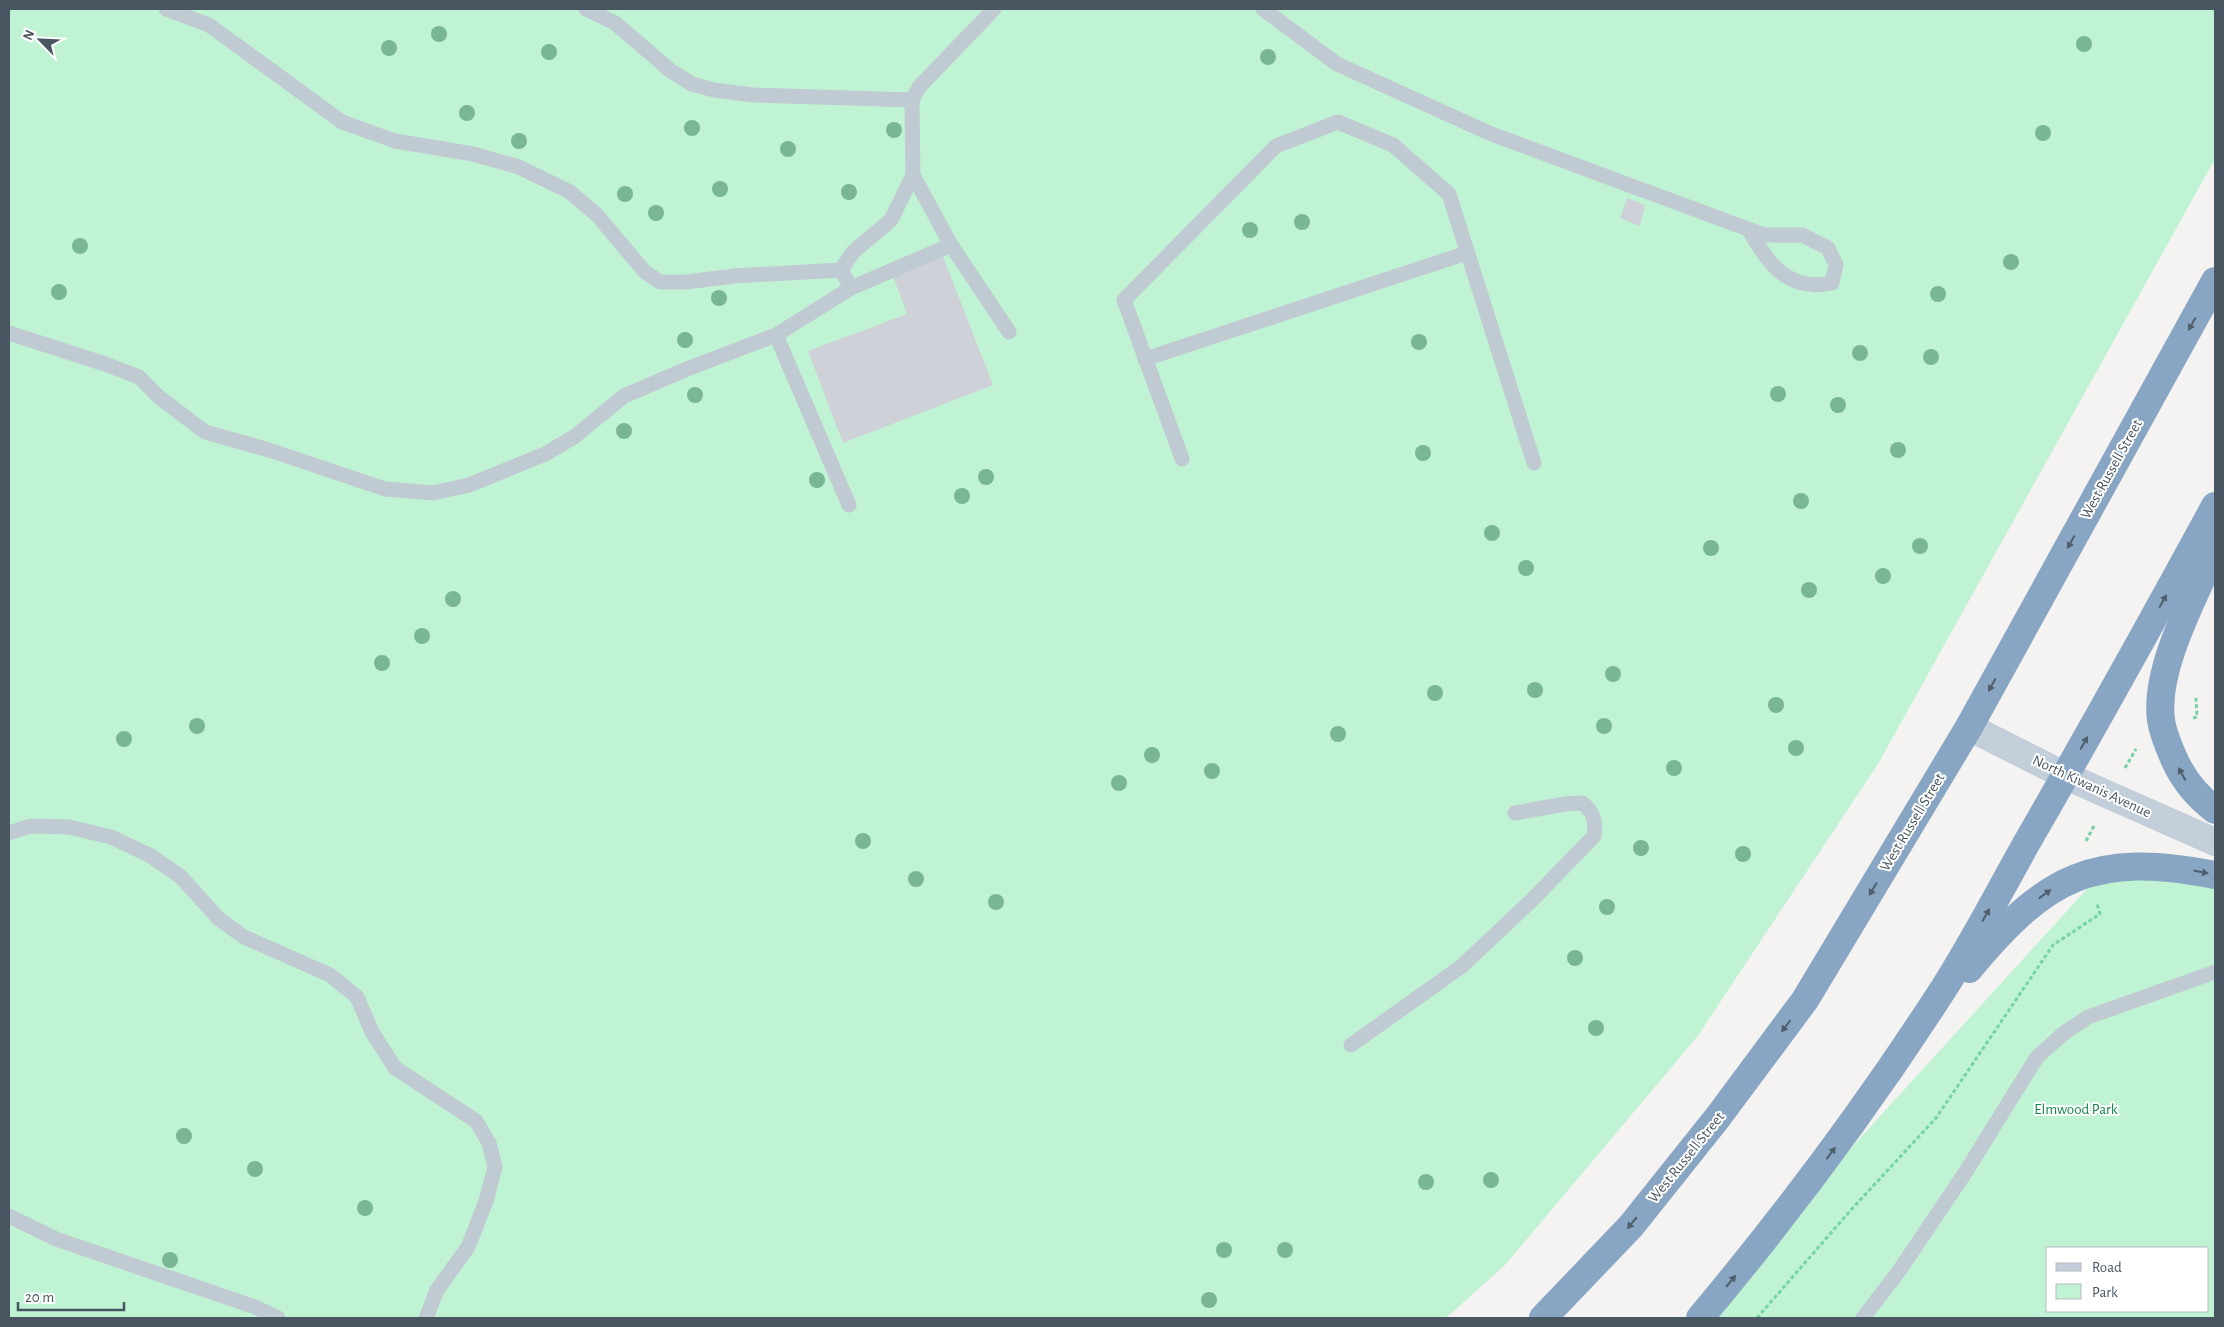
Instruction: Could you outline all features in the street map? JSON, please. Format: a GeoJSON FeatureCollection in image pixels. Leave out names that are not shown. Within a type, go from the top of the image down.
{"type":"FeatureCollection","features":[{"type":"Feature","properties":{"kind":"highway","name":"West Russell Street"},"geometry":{"type":"LineString","coordinates":[[1543,1318],[1630,1226],[1718,1117],[1805,1000],[1969,726],[2215,281]]}},
{"type":"Feature","properties":{"kind":"highway"},"geometry":{"type":"LineString","coordinates":[[1700,1318],[1820,1168],[1906,1046],[1946,985],[2066,776],[2215,506]]}},
{"type":"Feature","properties":{"kind":"highway"},"geometry":{"type":"LineString","coordinates":[[2215,549],[2174,641],[2162,686],[2161,719],[2171,753],[2185,780],[2215,810]]}},
{"type":"Feature","properties":{"kind":"highway"},"geometry":{"type":"LineString","coordinates":[[1906,1046],[1987,947],[2016,918],[2047,892],[2075,877],[2106,868],[2140,866],[2180,868],[2215,875]]}},
{"type":"Feature","properties":{"kind":"main road","name":"North Kiwanis Avenue"},"geometry":{"type":"LineString","coordinates":[[1969,726],[2066,776],[2215,842]]}},
{"type":"Feature","properties":{"kind":"lane"},"geometry":{"type":"LineString","coordinates":[[166,9],[209,25],[342,122],[394,141],[473,154],[519,167],[570,192],[598,215],[645,272],[660,282],[686,282],[734,276],[841,270]]}},
{"type":"Feature","properties":{"kind":"lane"},"geometry":{"type":"LineString","coordinates":[[586,9],[615,22],[664,65],[692,84],[714,90],[754,95],[912,100]]}},
{"type":"Feature","properties":{"kind":"lane"},"geometry":{"type":"LineString","coordinates":[[841,270],[853,252],[891,220],[913,175],[912,100],[919,87],[994,9]]}},
{"type":"Feature","properties":{"kind":"lane"},"geometry":{"type":"LineString","coordinates":[[1263,9],[1337,64],[1489,133],[1764,235],[1802,235],[1828,248],[1836,265],[1832,283],[1815,286],[1796,282],[1775,269],[1761,252],[1749,230]]}},
{"type":"Feature","properties":{"kind":"lane"},"geometry":{"type":"LineString","coordinates":[[1182,459],[1124,300],[1276,146],[1338,122],[1393,145],[1448,194],[1534,463]]}},
{"type":"Feature","properties":{"kind":"lane"},"geometry":{"type":"LineString","coordinates":[[913,175],[951,245],[1009,332]]}},
{"type":"Feature","properties":{"kind":"lane"},"geometry":{"type":"LineString","coordinates":[[9,333],[139,377],[159,397],[205,432],[269,450],[385,489],[433,494],[469,485],[545,454],[574,437],[624,396],[776,334],[851,288],[951,245]]}},
{"type":"Feature","properties":{"kind":"lane"},"geometry":{"type":"LineString","coordinates":[[1145,359],[1467,253]]}},
{"type":"Feature","properties":{"kind":"lane"},"geometry":{"type":"LineString","coordinates":[[841,270],[851,288]]}},
{"type":"Feature","properties":{"kind":"lane"},"geometry":{"type":"LineString","coordinates":[[776,334],[849,505]]}},
{"type":"Feature","properties":{"kind":"lane"},"geometry":{"type":"LineString","coordinates":[[1351,1045],[1462,966],[1533,899],[1594,836],[1596,822],[1590,809],[1582,803],[1565,804],[1515,813]]}},
{"type":"Feature","properties":{"kind":"lane"},"geometry":{"type":"LineString","coordinates":[[9,833],[30,826],[69,827],[111,837],[151,856],[181,877],[219,919],[244,937],[330,975],[357,997],[372,1032],[395,1068],[476,1122],[489,1143],[495,1167],[486,1201],[468,1247],[437,1290],[426,1318]]}},
{"type":"Feature","properties":{"kind":"lane"},"geometry":{"type":"LineString","coordinates":[[1863,1318],[1899,1271],[1965,1173],[2037,1057],[2064,1033],[2088,1017],[2215,972]]}},
{"type":"Feature","properties":{"kind":"lane"},"geometry":{"type":"LineString","coordinates":[[9,1216],[56,1239],[255,1307],[278,1318]]}},
{"type":"Feature","properties":{"kind":"green space"},"geometry":{"type":"Polygon","coordinates":[[[9,9],[2215,9],[2215,159],[1878,764],[1697,1037],[1505,1265],[1446,1318],[9,1318],[9,9]]]}},
{"type":"Feature","properties":{"kind":"green space","name":"Elmwood Park"},"geometry":{"type":"Polygon","coordinates":[[[2106,868],[2215,882],[2215,1318],[1692,1318],[1741,1269],[2106,868]]]}},
{"type":"Feature","properties":{"kind":"building"},"geometry":{"type":"Polygon","coordinates":[[[1627,198],[1645,205],[1640,226],[1620,218],[1627,198]]]}},
{"type":"Feature","properties":{"kind":"building"},"geometry":{"type":"Polygon","coordinates":[[[942,254],[993,385],[843,443],[808,351],[907,314],[892,273],[942,254]]]}}]}
